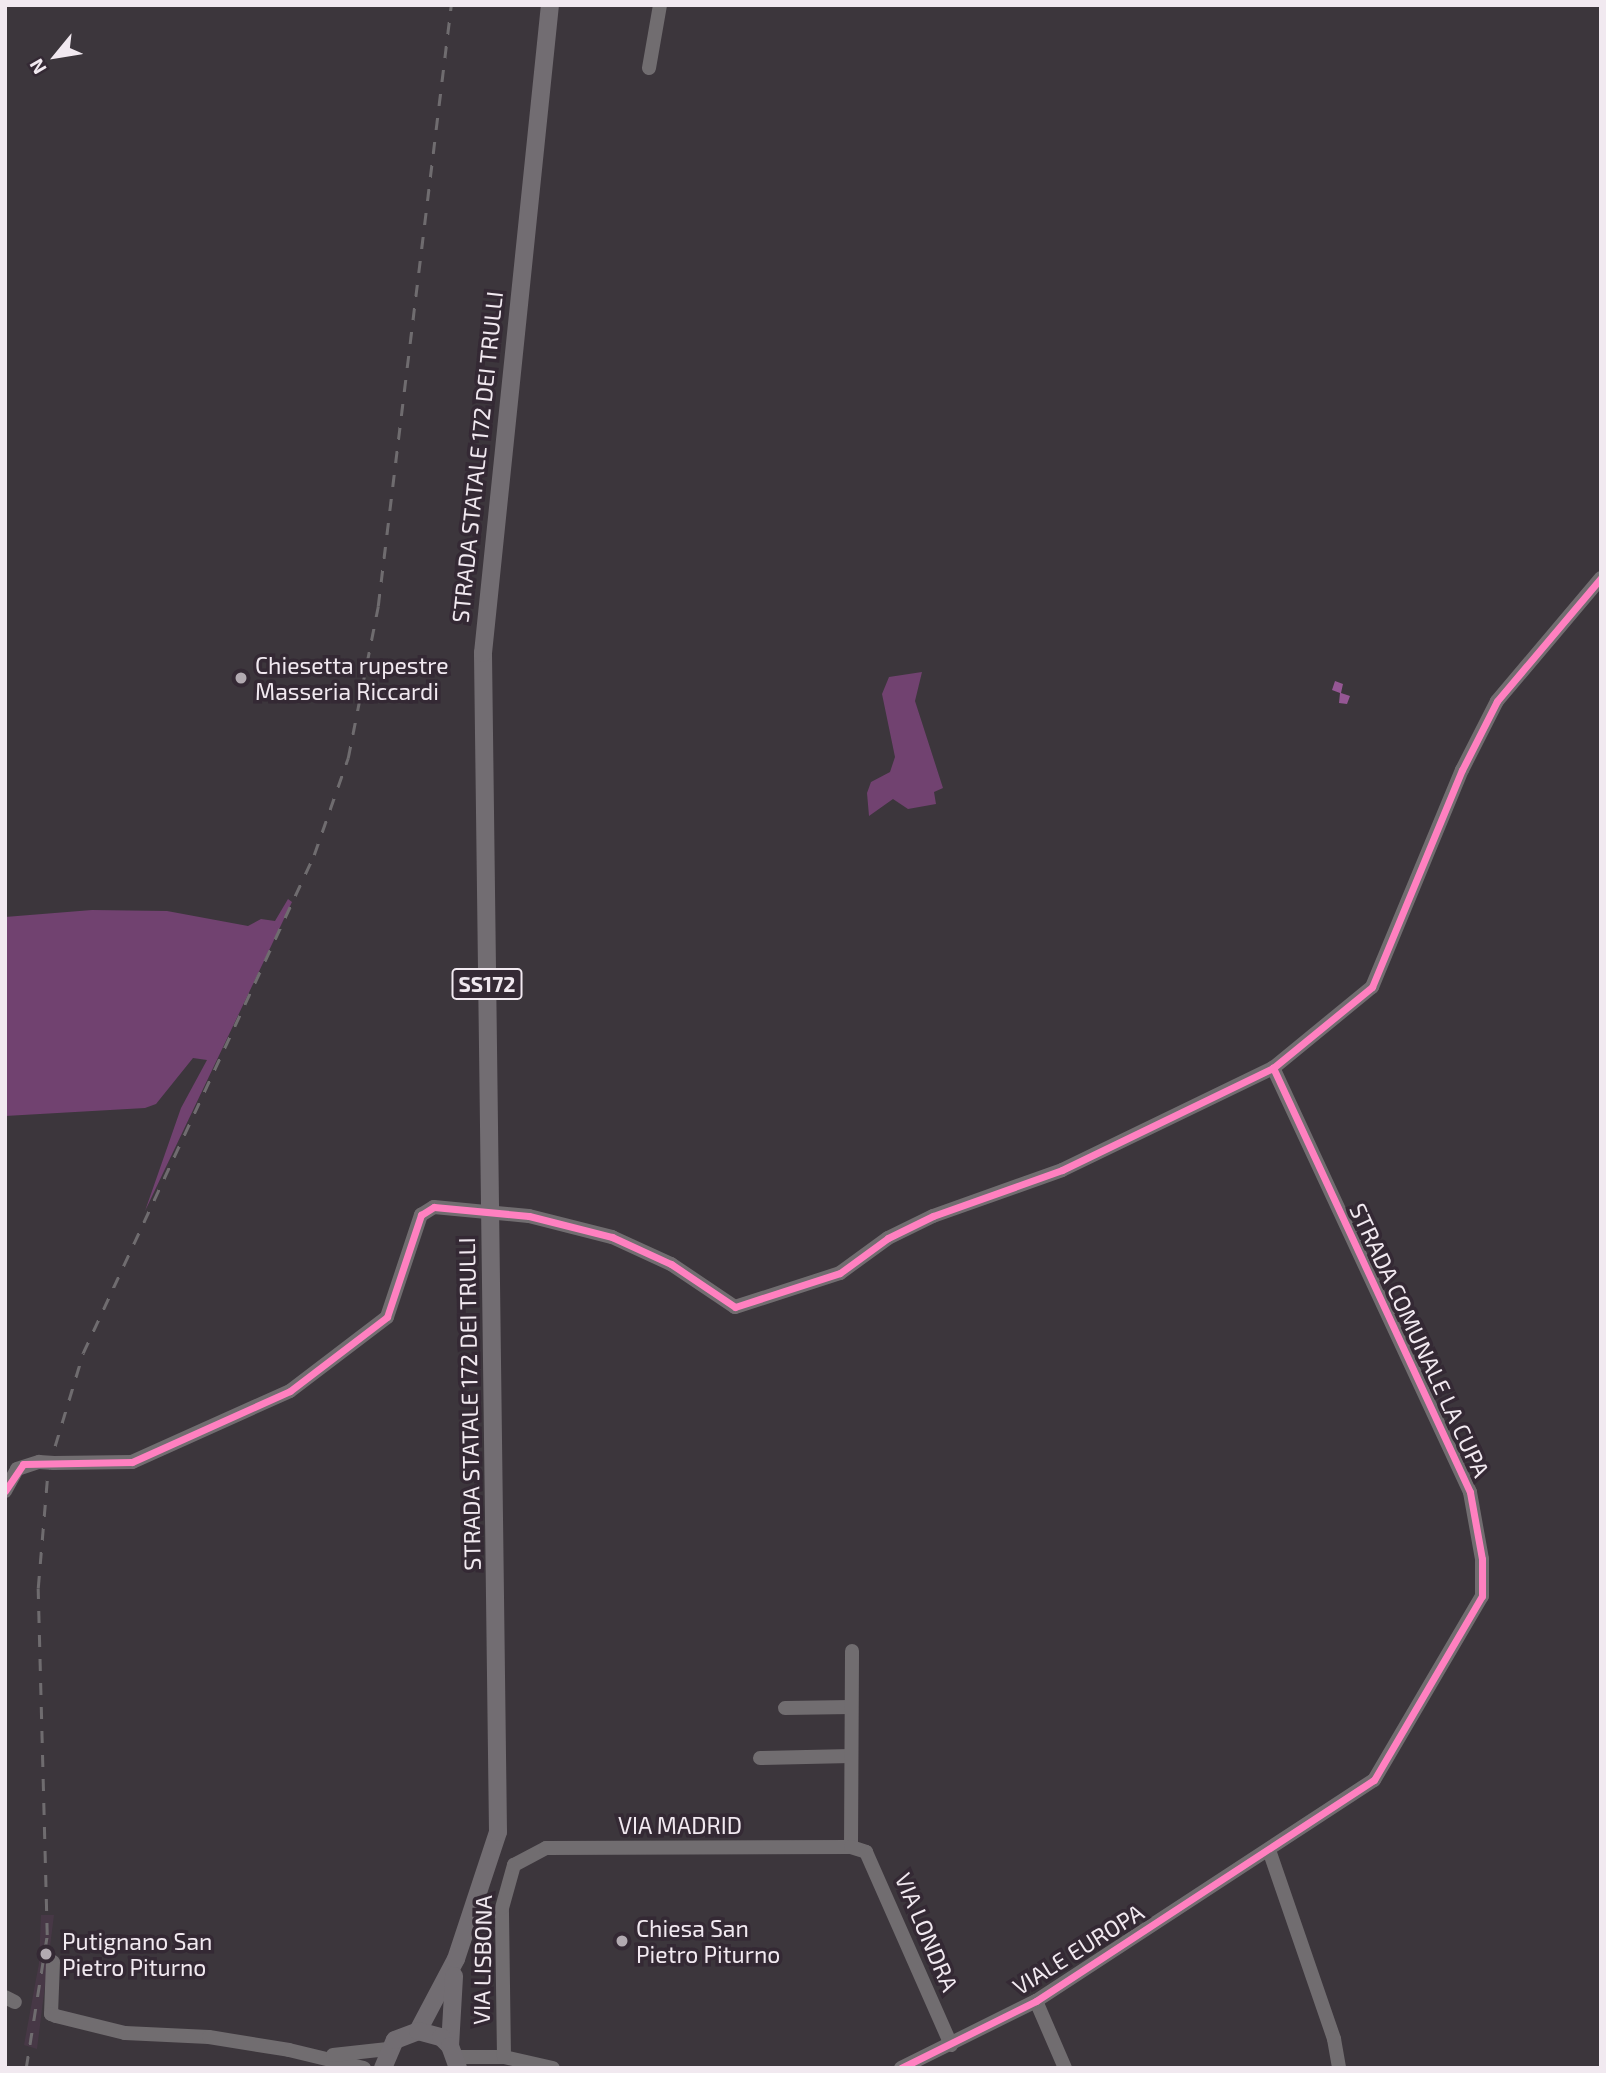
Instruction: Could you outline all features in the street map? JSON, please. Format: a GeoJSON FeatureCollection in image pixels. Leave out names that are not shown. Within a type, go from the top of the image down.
{"type":"FeatureCollection","features":[{"type":"Feature","properties":{"kind":"main road","name":"STRADA STATALE 172 DEI TRULLI"},"geometry":{"type":"LineString","coordinates":[[418,2031],[456,1959],[498,1832],[483,653],[550,5]]}},
{"type":"Feature","properties":{"kind":"main road","name":"STRADA STATALE 172 DEI TRULLI"},"geometry":{"type":"LineString","coordinates":[[455,2057],[448,2016],[456,1959]]}},
{"type":"Feature","properties":{"kind":"main road"},"geometry":{"type":"LineString","coordinates":[[383,2068],[387,2049],[396,2040],[418,2031],[441,2038],[455,2057]]}},
{"type":"Feature","properties":{"kind":"street"},"geometry":{"type":"LineString","coordinates":[[649,68],[660,5]]}},
{"type":"Feature","properties":{"kind":"street"},"geometry":{"type":"LineString","coordinates":[[5,1491],[18,1469],[47,1462],[132,1462],[290,1391],[387,1317],[426,1210],[492,1211],[575,1225],[612,1237],[671,1265],[724,1304],[735,1307],[840,1273],[888,1238],[933,1216],[1062,1170],[1273,1068],[1372,987],[1462,770],[1497,701],[1601,578]]}},
{"type":"Feature","properties":{"kind":"street","name":"STRADA COMUNALE LA CUPA"},"geometry":{"type":"LineString","coordinates":[[1269,1850],[1374,1780],[1482,1595],[1482,1559],[1470,1492],[1273,1068]]}},
{"type":"Feature","properties":{"kind":"street"},"geometry":{"type":"LineString","coordinates":[[851,1847],[852,1651]]}},
{"type":"Feature","properties":{"kind":"street"},"geometry":{"type":"LineString","coordinates":[[785,1708],[851,1707]]}},
{"type":"Feature","properties":{"kind":"street"},"geometry":{"type":"LineString","coordinates":[[760,1758],[851,1756]]}},
{"type":"Feature","properties":{"kind":"street","name":"VIA MADRID"},"geometry":{"type":"LineString","coordinates":[[514,1865],[545,1848],[851,1847]]}},
{"type":"Feature","properties":{"kind":"street","name":"VIA LONDRA"},"geometry":{"type":"LineString","coordinates":[[851,1847],[866,1852],[870,1859],[951,2045]]}},
{"type":"Feature","properties":{"kind":"street"},"geometry":{"type":"LineString","coordinates":[[1269,1850],[1334,2039],[1339,2068]]}},
{"type":"Feature","properties":{"kind":"street","name":"VIALE EUROPA"},"geometry":{"type":"LineString","coordinates":[[901,2068],[1036,2001],[1269,1850]]}},
{"type":"Feature","properties":{"kind":"street","name":"VIA LISBONA"},"geometry":{"type":"LineString","coordinates":[[504,2057],[502,1908],[514,1865]]}},
{"type":"Feature","properties":{"kind":"street"},"geometry":{"type":"LineString","coordinates":[[53,1962],[51,2014],[56,2016],[125,2033],[209,2037],[311,2055],[364,2068]]}},
{"type":"Feature","properties":{"kind":"street"},"geometry":{"type":"LineString","coordinates":[[1036,2001],[1065,2068]]}},
{"type":"Feature","properties":{"kind":"street"},"geometry":{"type":"LineString","coordinates":[[311,2055],[387,2049]]}},
{"type":"Feature","properties":{"kind":"street"},"geometry":{"type":"LineString","coordinates":[[455,2057],[504,2057],[553,2068]]}},
{"type":"Feature","properties":{"kind":"street"},"geometry":{"type":"LineString","coordinates":[[483,2068],[504,2057]]}},
{"type":"Feature","properties":{"kind":"shaded area"},"geometry":{"type":"Polygon","coordinates":[[[922,672],[915,701],[943,788],[934,792],[936,804],[908,809],[893,799],[869,816],[867,793],[871,782],[890,772],[895,757],[882,694],[889,677],[922,672]]]}},
{"type":"Feature","properties":{"kind":"shaded area"},"geometry":{"type":"Polygon","coordinates":[[[1335,681],[1343,684],[1341,693],[1350,696],[1347,704],[1339,703],[1340,693],[1332,690],[1335,681]]]}},
{"type":"Feature","properties":{"kind":"shaded area"},"geometry":{"type":"Polygon","coordinates":[[[288,899],[292,902],[145,1211],[181,1108],[207,1060],[193,1058],[156,1104],[145,1108],[5,1116],[5,917],[92,910],[167,911],[248,926],[261,919],[275,921],[288,899]]]}},
{"type":"Feature","properties":{"kind":"shaded area"},"geometry":{"type":"Polygon","coordinates":[[[41,1915],[54,1915],[37,2049],[24,2045],[39,1963],[41,1915]]]}},
{"type":"Feature","properties":{"kind":"railway"},"geometry":{"type":"LineString","coordinates":[[26,2068],[47,1935],[38,1588],[48,1469],[83,1353],[314,855],[348,758],[378,606],[451,5]]}},
{"type":"Feature","properties":{"kind":"cycle path"},"geometry":{"type":"LineString","coordinates":[[5,1491],[23,1464],[132,1462],[290,1391],[387,1317],[421,1215],[434,1207],[529,1216],[612,1237],[671,1264],[735,1307],[840,1273],[888,1238],[933,1216],[1062,1170],[1273,1068],[1372,987],[1462,770],[1497,701],[1601,578]]}},
{"type":"Feature","properties":{"kind":"cycle path"},"geometry":{"type":"LineString","coordinates":[[901,2068],[1036,2001],[1374,1780],[1482,1596],[1482,1559],[1470,1492],[1273,1068]]}},
{"type":"Feature","properties":{"kind":"place","name":"Chiesetta rupestre Masseria Riccardi"},"geometry":{"type":"Point","coordinates":[241,678]}},
{"type":"Feature","properties":{"kind":"place","name":"Chiesa San Pietro Piturno"},"geometry":{"type":"Point","coordinates":[622,1941]}},
{"type":"Feature","properties":{"kind":"place","name":"Putignano San Pietro Piturno"},"geometry":{"type":"Point","coordinates":[46,1954]}}]}
